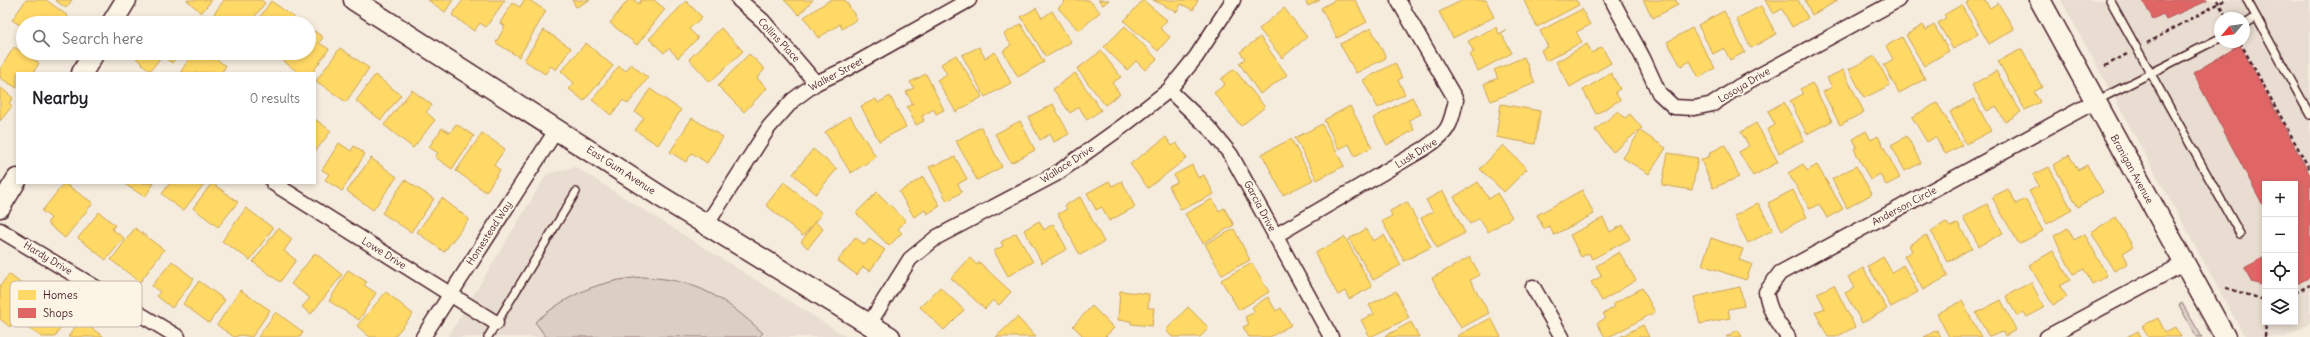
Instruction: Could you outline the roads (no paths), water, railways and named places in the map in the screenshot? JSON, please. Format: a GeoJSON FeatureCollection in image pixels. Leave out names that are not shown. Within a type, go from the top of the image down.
{"type":"FeatureCollection","features":[{"type":"Feature","properties":{"kind":"street"},"geometry":{"type":"LineString","coordinates":[[116,16],[126,0]]}},
{"type":"Feature","properties":{"kind":"street","name":"East Gum Avenue"},"geometry":{"type":"LineString","coordinates":[[354,0],[707,224],[890,337]]}},
{"type":"Feature","properties":{"kind":"street","name":"Collins Place"},"geometry":{"type":"LineString","coordinates":[[739,0],[763,21],[816,83]]}},
{"type":"Feature","properties":{"kind":"street","name":"Walker Street"},"geometry":{"type":"LineString","coordinates":[[707,224],[769,127],[793,100],[816,83],[846,70],[970,0]]}},
{"type":"Feature","properties":{"kind":"street","name":"Wallace Drive"},"geometry":{"type":"LineString","coordinates":[[869,324],[910,259],[937,237],[1056,174],[1123,126],[1169,90],[1196,57],[1233,0]]}},
{"type":"Feature","properties":{"kind":"street","name":"Lusk Drive"},"geometry":{"type":"LineString","coordinates":[[1275,236],[1425,148],[1443,136],[1451,121],[1456,100],[1398,0]]}},
{"type":"Feature","properties":{"kind":"street","name":"Losoya Drive"},"geometry":{"type":"LineString","coordinates":[[1612,0],[1643,58],[1659,93],[1674,107],[1694,108],[1713,104],[1738,87],[1898,0]]}},
{"type":"Feature","properties":{"kind":"street","name":"Branigan Avenue"},"geometry":{"type":"LineString","coordinates":[[2040,0],[2094,102],[2225,337]]}},
{"type":"Feature","properties":{"kind":"street","name":"Garcia Drive"},"geometry":{"type":"LineString","coordinates":[[1169,90],[1211,130],[1231,156],[1331,337]]}},
{"type":"Feature","properties":{"kind":"street","name":"Anderson Circle"},"geometry":{"type":"LineString","coordinates":[[1788,337],[1774,319],[1766,292],[1780,273],[2094,102]]}},
{"type":"Feature","properties":{"kind":"street","name":"Homestead Way"},"geometry":{"type":"LineString","coordinates":[[423,337],[449,294],[557,129]]}},
{"type":"Feature","properties":{"kind":"street"},"geometry":{"type":"LineString","coordinates":[[0,207],[16,181]]}},
{"type":"Feature","properties":{"kind":"street","name":"Lowe Drive"},"geometry":{"type":"LineString","coordinates":[[275,184],[496,323]]}},
{"type":"Feature","properties":{"kind":"street","name":"Hardy Drive"},"geometry":{"type":"LineString","coordinates":[[0,230],[85,281]]}},
{"type":"Feature","properties":{"kind":"street"},"geometry":{"type":"LineString","coordinates":[[2047,337],[2185,263]]}},
{"type":"Feature","properties":{"kind":"street"},"geometry":{"type":"LineString","coordinates":[[1534,287],[1562,337]]}},
{"type":"Feature","properties":{"kind":"street","name":"Hardy Drive"},"geometry":{"type":"LineString","coordinates":[[142,315],[178,337]]}},
{"type":"Feature","properties":{"kind":"lane"},"geometry":{"type":"LineString","coordinates":[[2110,0],[2240,234]]}},
{"type":"Feature","properties":{"kind":"lane"},"geometry":{"type":"LineString","coordinates":[[2247,0],[2310,115]]}},
{"type":"Feature","properties":{"kind":"lane"},"geometry":{"type":"LineString","coordinates":[[2250,20],[2256,17]]}},
{"type":"Feature","properties":{"kind":"lane"},"geometry":{"type":"LineString","coordinates":[[2094,102],[2214,41]]}},
{"type":"Feature","properties":{"kind":"lane"},"geometry":{"type":"LineString","coordinates":[[488,337],[576,192]]}}]}
